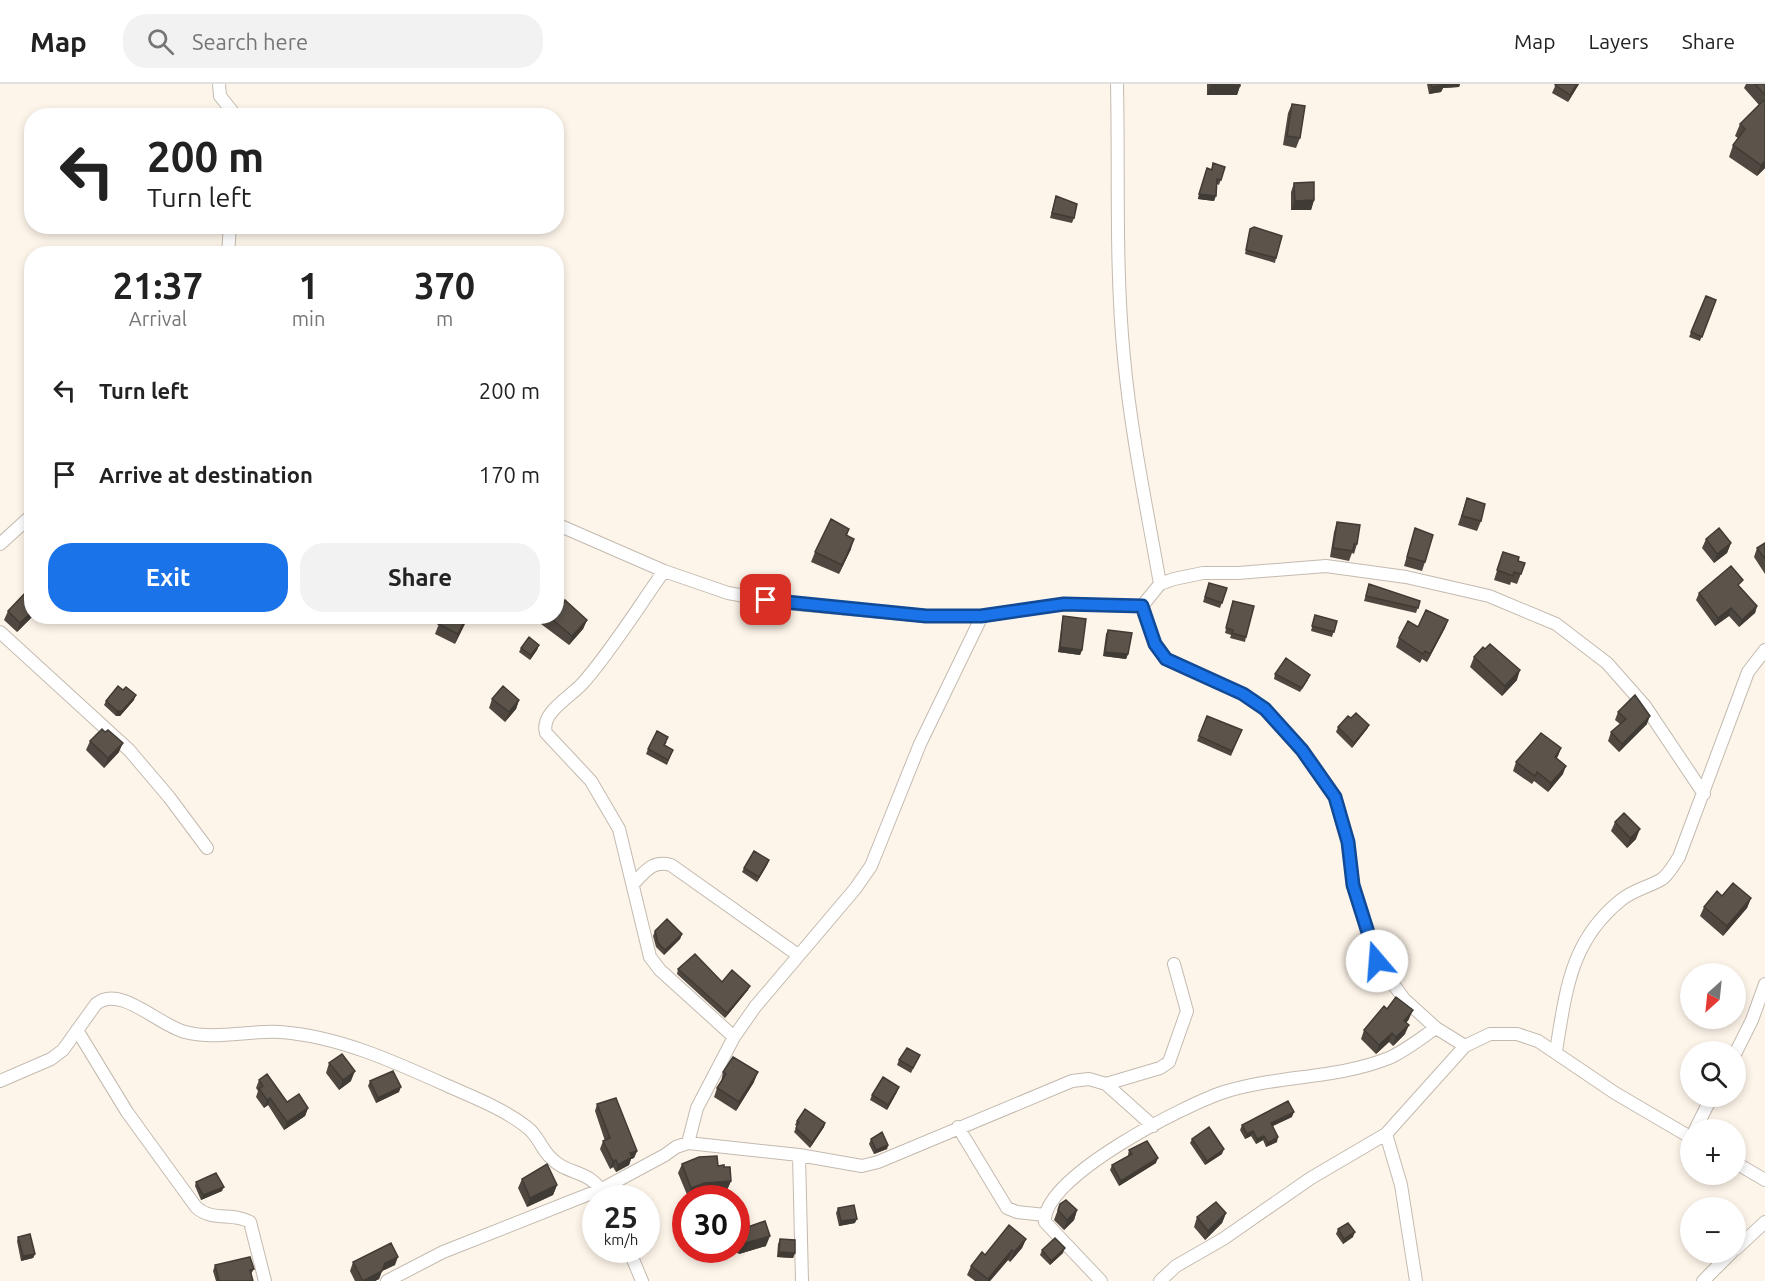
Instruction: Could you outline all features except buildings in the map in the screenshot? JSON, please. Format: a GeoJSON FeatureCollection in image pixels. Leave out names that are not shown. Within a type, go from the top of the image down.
{"type":"FeatureCollection","features":[{"type":"Feature","properties":{"kind":"street"},"geometry":{"type":"LineString","coordinates":[[219,84],[220,96],[230,108]]}},
{"type":"Feature","properties":{"kind":"street"},"geometry":{"type":"LineString","coordinates":[[1118,84],[1118,253],[1124,358],[1135,442],[1160,584]]}},
{"type":"Feature","properties":{"kind":"street"},"geometry":{"type":"LineString","coordinates":[[0,544],[24,522]]}},
{"type":"Feature","properties":{"kind":"street"},"geometry":{"type":"LineString","coordinates":[[564,527],[664,571],[728,593],[785,603],[926,616],[981,616],[1064,604],[1142,606]]}},
{"type":"Feature","properties":{"kind":"street"},"geometry":{"type":"LineString","coordinates":[[1142,606],[1160,584],[1203,573],[1238,573],[1326,566],[1406,577],[1489,596],[1556,624],[1584,643],[1607,663],[1645,706],[1704,794]]}},
{"type":"Feature","properties":{"kind":"street"},"geometry":{"type":"LineString","coordinates":[[664,571],[583,683],[553,711],[545,721],[544,727],[546,733],[591,781],[619,829],[650,957],[660,970],[734,1036]]}},
{"type":"Feature","properties":{"kind":"street"},"geometry":{"type":"LineString","coordinates":[[1142,606],[1155,644],[1166,659],[1243,694],[1265,709],[1302,750],[1335,797],[1348,842],[1353,885],[1377,961],[1404,999],[1436,1028],[1465,1046]]}},
{"type":"Feature","properties":{"kind":"street"},"geometry":{"type":"LineString","coordinates":[[688,1143],[697,1108],[734,1036],[798,955],[855,889],[871,866],[920,744],[981,616]]}},
{"type":"Feature","properties":{"kind":"street"},"geometry":{"type":"LineString","coordinates":[[0,632],[129,750],[169,797],[207,848]]}},
{"type":"Feature","properties":{"kind":"street"},"geometry":{"type":"LineString","coordinates":[[1556,1051],[1566,988],[1574,961],[1588,935],[1623,898],[1664,878],[1678,857],[1704,794],[1748,672],[1765,650]]}},
{"type":"Feature","properties":{"kind":"street"},"geometry":{"type":"LineString","coordinates":[[633,884],[652,864],[661,862],[671,865],[798,955]]}},
{"type":"Feature","properties":{"kind":"street"},"geometry":{"type":"LineString","coordinates":[[1106,1084],[1160,1068],[1169,1062],[1187,1011],[1174,964]]}},
{"type":"Feature","properties":{"kind":"street"},"geometry":{"type":"LineString","coordinates":[[1742,1041],[1765,984]]}},
{"type":"Feature","properties":{"kind":"street"},"geometry":{"type":"LineString","coordinates":[[0,1081],[51,1059],[63,1050],[96,1004],[102,999],[115,997],[163,1024],[186,1033],[280,1032],[339,1043],[381,1058],[495,1107],[530,1130],[550,1158],[585,1174],[595,1185]]}},
{"type":"Feature","properties":{"kind":"street"},"geometry":{"type":"LineString","coordinates":[[1101,1281],[1048,1228],[1045,1215],[1050,1202],[1075,1175],[1152,1126],[1223,1093],[1279,1080],[1345,1070],[1391,1057],[1436,1028]]}},
{"type":"Feature","properties":{"kind":"street"},"geometry":{"type":"LineString","coordinates":[[77,1030],[127,1112],[196,1208],[210,1216],[241,1217],[250,1222],[265,1281]]}},
{"type":"Feature","properties":{"kind":"street"},"geometry":{"type":"LineString","coordinates":[[1160,1281],[1176,1266],[1223,1239],[1311,1178],[1386,1134],[1465,1046],[1490,1034],[1503,1033],[1538,1041],[1615,1093],[1680,1131]]}},
{"type":"Feature","properties":{"kind":"street"},"geometry":{"type":"LineString","coordinates":[[618,1185],[676,1146],[688,1143],[799,1155],[862,1166],[878,1162],[1072,1081],[1089,1079],[1106,1084],[1152,1126]]}},
{"type":"Feature","properties":{"kind":"street"},"geometry":{"type":"LineString","coordinates":[[958,1127],[1007,1208],[1017,1212],[1045,1215]]}},
{"type":"Feature","properties":{"kind":"street"},"geometry":{"type":"LineString","coordinates":[[1386,1134],[1401,1185],[1416,1281]]}},
{"type":"Feature","properties":{"kind":"street"},"geometry":{"type":"LineString","coordinates":[[799,1155],[802,1281]]}},
{"type":"Feature","properties":{"kind":"street"},"geometry":{"type":"LineString","coordinates":[[1746,1169],[1765,1180]]}},
{"type":"Feature","properties":{"kind":"street"},"geometry":{"type":"LineString","coordinates":[[387,1281],[443,1251],[582,1202]]}},
{"type":"Feature","properties":{"kind":"street"},"geometry":{"type":"LineString","coordinates":[[1746,1240],[1765,1222]]}},
{"type":"Feature","properties":{"kind":"street"},"geometry":{"type":"LineString","coordinates":[[634,1263],[642,1281]]}},
{"type":"Feature","properties":{"kind":"street"},"geometry":{"type":"LineString","coordinates":[[1703,1281],[1721,1263]]}},
{"type":"Feature","properties":{"kind":"route"},"geometry":{"type":"LineString","coordinates":[[766,600],[926,616],[981,616],[1064,604],[1142,606],[1155,644],[1166,659],[1181,668],[1243,694],[1265,709],[1302,750],[1335,797],[1348,842],[1353,885],[1377,961]]}}]}
